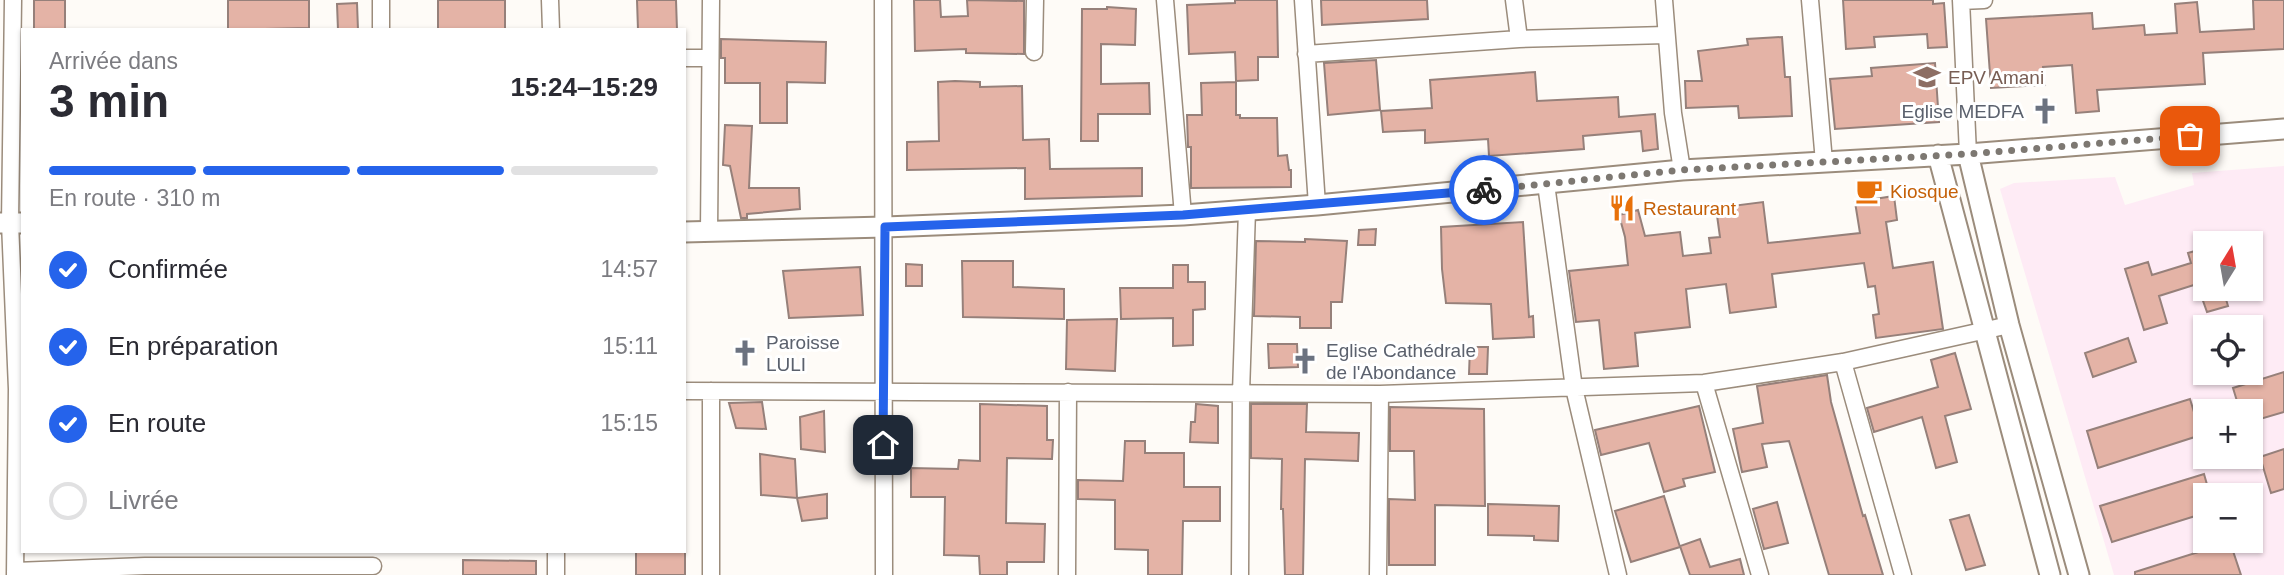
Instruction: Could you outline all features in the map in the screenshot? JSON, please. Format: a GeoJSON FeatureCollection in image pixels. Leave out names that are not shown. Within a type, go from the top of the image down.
{"type":"FeatureCollection","features":[{"type":"Feature","properties":{"kind":"street"},"geometry":{"type":"LineString","coordinates":[[13,0],[18,65],[11,223],[20,389],[15,573],[145,566],[373,564]]}},
{"type":"Feature","properties":{"kind":"street"},"geometry":{"type":"LineString","coordinates":[[381,0],[381,28]]}},
{"type":"Feature","properties":{"kind":"street"},"geometry":{"type":"LineString","coordinates":[[550,0],[551,28]]}},
{"type":"Feature","properties":{"kind":"street"},"geometry":{"type":"LineString","coordinates":[[709,232],[711,0]]}},
{"type":"Feature","properties":{"kind":"street"},"geometry":{"type":"LineString","coordinates":[[883,0],[884,575]]}},
{"type":"Feature","properties":{"kind":"street"},"geometry":{"type":"LineString","coordinates":[[1034,51],[1035,0]]}},
{"type":"Feature","properties":{"kind":"street"},"geometry":{"type":"LineString","coordinates":[[1165,0],[1183,215]]}},
{"type":"Feature","properties":{"kind":"street"},"geometry":{"type":"LineString","coordinates":[[1303,0],[1317,205]]}},
{"type":"Feature","properties":{"kind":"street"},"geometry":{"type":"LineString","coordinates":[[1514,0],[1519,39]]}},
{"type":"Feature","properties":{"kind":"street"},"geometry":{"type":"LineString","coordinates":[[1664,0],[1673,113],[1682,170]]}},
{"type":"Feature","properties":{"kind":"street"},"geometry":{"type":"LineString","coordinates":[[1810,0],[1824,162]]}},
{"type":"Feature","properties":{"kind":"street"},"geometry":{"type":"LineString","coordinates":[[1984,0],[1961,1],[1968,154],[2008,325],[2079,575]]}},
{"type":"Feature","properties":{"kind":"street"},"geometry":{"type":"LineString","coordinates":[[1306,54],[1519,39],[1666,35]]}},
{"type":"Feature","properties":{"kind":"street"},"geometry":{"type":"LineString","coordinates":[[686,58],[709,58]]}},
{"type":"Feature","properties":{"kind":"street"},"geometry":{"type":"LineString","coordinates":[[686,232],[1183,215],[1682,170],[1968,154],[2284,129]]}},
{"type":"Feature","properties":{"kind":"street"},"geometry":{"type":"LineString","coordinates":[[1938,155],[2050,575]]}},
{"type":"Feature","properties":{"kind":"street"},"geometry":{"type":"LineString","coordinates":[[1546,184],[1574,388],[1618,575]]}},
{"type":"Feature","properties":{"kind":"street"},"geometry":{"type":"LineString","coordinates":[[1240,575],[1241,393],[1247,210]]}},
{"type":"Feature","properties":{"kind":"street"},"geometry":{"type":"LineString","coordinates":[[686,391],[1380,394],[1704,383],[1843,362],[2008,325]]}},
{"type":"Feature","properties":{"kind":"street"},"geometry":{"type":"LineString","coordinates":[[1843,362],[1903,575]]}},
{"type":"Feature","properties":{"kind":"street"},"geometry":{"type":"LineString","coordinates":[[1704,383],[1760,575]]}},
{"type":"Feature","properties":{"kind":"street"},"geometry":{"type":"LineString","coordinates":[[711,391],[711,575]]}},
{"type":"Feature","properties":{"kind":"street"},"geometry":{"type":"LineString","coordinates":[[1067,575],[1068,392]]}},
{"type":"Feature","properties":{"kind":"street"},"geometry":{"type":"LineString","coordinates":[[1378,575],[1380,394]]}},
{"type":"Feature","properties":{"kind":"street"},"geometry":{"type":"LineString","coordinates":[[556,553],[556,575]]}},
{"type":"Feature","properties":{"kind":"shaded area"},"geometry":{"type":"Polygon","coordinates":[[[2284,166],[2284,575],[2114,575],[2000,189],[2014,183],[2115,177],[2125,205],[2194,185],[2192,173],[2284,166]]]}},
{"type":"Feature","properties":{"kind":"building"},"geometry":{"type":"Polygon","coordinates":[[[34,0],[65,0],[65,28],[34,28],[34,0]]]}},
{"type":"Feature","properties":{"kind":"building"},"geometry":{"type":"Polygon","coordinates":[[[228,0],[309,0],[309,28],[228,28],[228,0]]]}},
{"type":"Feature","properties":{"kind":"building"},"geometry":{"type":"Polygon","coordinates":[[[438,0],[505,0],[505,28],[438,28],[438,0]]]}},
{"type":"Feature","properties":{"kind":"building"},"geometry":{"type":"Polygon","coordinates":[[[637,0],[676,0],[677,28],[638,28],[637,0]]]}},
{"type":"Feature","properties":{"kind":"building"},"geometry":{"type":"Polygon","coordinates":[[[914,0],[940,0],[941,17],[968,16],[967,0],[1024,1],[1024,54],[966,53],[966,49],[915,51],[914,0]]]}},
{"type":"Feature","properties":{"kind":"building"},"geometry":{"type":"Polygon","coordinates":[[[1235,0],[1277,0],[1278,57],[1258,57],[1258,80],[1236,81],[1235,52],[1189,54],[1187,5],[1235,3],[1235,0]]]}},
{"type":"Feature","properties":{"kind":"building"},"geometry":{"type":"Polygon","coordinates":[[[1321,0],[1427,0],[1428,19],[1322,25],[1321,0]]]}},
{"type":"Feature","properties":{"kind":"building"},"geometry":{"type":"Polygon","coordinates":[[[1843,0],[1933,0],[1933,4],[1944,3],[1947,47],[1928,48],[1927,34],[1874,37],[1875,47],[1846,49],[1843,0]]]}},
{"type":"Feature","properties":{"kind":"building"},"geometry":{"type":"Polygon","coordinates":[[[2253,0],[2284,0],[2284,49],[2203,53],[2205,84],[2097,90],[2099,111],[2076,113],[2072,65],[2043,67],[2045,85],[1991,88],[1986,19],[2092,13],[2093,29],[2144,25],[2145,35],[2177,33],[2175,4],[2197,2],[2200,32],[2254,29],[2253,0]]]}},
{"type":"Feature","properties":{"kind":"building"},"geometry":{"type":"Polygon","coordinates":[[[357,3],[358,28],[338,28],[337,4],[357,3]]]}},
{"type":"Feature","properties":{"kind":"building"},"geometry":{"type":"Polygon","coordinates":[[[1082,9],[1136,9],[1135,45],[1101,44],[1101,84],[1149,83],[1150,114],[1098,114],[1098,141],[1081,141],[1082,9]]]}},
{"type":"Feature","properties":{"kind":"building"},"geometry":{"type":"Polygon","coordinates":[[[1782,37],[1785,77],[1790,77],[1792,116],[1739,118],[1738,106],[1686,108],[1685,81],[1702,81],[1698,51],[1748,45],[1747,39],[1782,37]]]}},
{"type":"Feature","properties":{"kind":"building"},"geometry":{"type":"Polygon","coordinates":[[[721,39],[826,42],[825,83],[787,82],[787,123],[760,123],[760,83],[725,83],[725,58],[721,58],[721,39]]]}},
{"type":"Feature","properties":{"kind":"building"},"geometry":{"type":"Polygon","coordinates":[[[1376,60],[1380,110],[1328,115],[1324,63],[1376,60]]]}},
{"type":"Feature","properties":{"kind":"building"},"geometry":{"type":"Polygon","coordinates":[[[1935,63],[1939,122],[1835,129],[1830,79],[1872,76],[1871,68],[1935,63]]]}},
{"type":"Feature","properties":{"kind":"building"},"geometry":{"type":"Polygon","coordinates":[[[1535,72],[1537,101],[1618,97],[1619,117],[1655,114],[1658,149],[1643,151],[1641,131],[1583,136],[1584,149],[1489,156],[1488,139],[1425,143],[1425,130],[1383,132],[1381,111],[1432,108],[1430,80],[1535,72]]]}},
{"type":"Feature","properties":{"kind":"building"},"geometry":{"type":"Polygon","coordinates":[[[938,82],[980,82],[980,87],[1022,86],[1023,140],[1049,139],[1050,169],[1142,168],[1142,196],[1025,199],[1025,168],[907,170],[907,142],[939,141],[938,82]]]}},
{"type":"Feature","properties":{"kind":"building"},"geometry":{"type":"Polygon","coordinates":[[[1236,82],[1236,115],[1240,115],[1240,118],[1277,118],[1278,156],[1287,155],[1291,170],[1291,187],[1191,188],[1191,147],[1188,147],[1187,115],[1202,115],[1201,83],[1236,82]]]}},
{"type":"Feature","properties":{"kind":"building"},"geometry":{"type":"Polygon","coordinates":[[[725,125],[752,126],[749,188],[799,188],[800,209],[747,214],[747,218],[741,218],[730,166],[723,165],[725,125]]]}},
{"type":"Feature","properties":{"kind":"building"},"geometry":{"type":"Polygon","coordinates":[[[1894,196],[1897,220],[1886,222],[1893,268],[1933,262],[1943,329],[1876,338],[1873,315],[1879,314],[1875,286],[1868,287],[1864,263],[1772,274],[1776,307],[1730,313],[1726,284],[1686,289],[1690,327],[1635,333],[1638,366],[1604,369],[1599,320],[1576,322],[1569,271],[1628,265],[1619,215],[1638,210],[1645,236],[1680,232],[1683,256],[1711,253],[1709,238],[1720,237],[1716,208],[1763,202],[1768,243],[1860,233],[1855,202],[1894,196]]]}},
{"type":"Feature","properties":{"kind":"building"},"geometry":{"type":"Polygon","coordinates":[[[1523,222],[1529,317],[1533,316],[1534,337],[1493,339],[1491,304],[1446,303],[1441,227],[1523,222]]]}},
{"type":"Feature","properties":{"kind":"building"},"geometry":{"type":"Polygon","coordinates":[[[1376,229],[1375,245],[1358,245],[1359,230],[1376,229]]]}},
{"type":"Feature","properties":{"kind":"building"},"geometry":{"type":"Polygon","coordinates":[[[1305,239],[1347,241],[1342,302],[1331,302],[1331,328],[1300,328],[1300,317],[1254,316],[1256,241],[1305,242],[1305,239]]]}},
{"type":"Feature","properties":{"kind":"building"},"geometry":{"type":"Polygon","coordinates":[[[2193,252],[2193,285],[2159,296],[2167,323],[2144,330],[2125,269],[2148,262],[2152,275],[2191,263],[2188,253],[2193,252]]]}},
{"type":"Feature","properties":{"kind":"building"},"geometry":{"type":"Polygon","coordinates":[[[962,261],[1013,261],[1013,287],[1064,289],[1064,319],[963,317],[962,261]]]}},
{"type":"Feature","properties":{"kind":"building"},"geometry":{"type":"Polygon","coordinates":[[[906,264],[922,265],[922,286],[906,286],[906,264]]]}},
{"type":"Feature","properties":{"kind":"building"},"geometry":{"type":"Polygon","coordinates":[[[1173,265],[1188,265],[1188,282],[1205,282],[1205,309],[1193,310],[1193,345],[1173,346],[1173,318],[1121,319],[1120,288],[1173,288],[1173,265]]]}},
{"type":"Feature","properties":{"kind":"building"},"geometry":{"type":"Polygon","coordinates":[[[860,267],[863,315],[789,318],[783,271],[860,267]]]}},
{"type":"Feature","properties":{"kind":"building"},"geometry":{"type":"Polygon","coordinates":[[[2203,301],[2227,301],[2228,306],[2207,312],[2203,301]]]}},
{"type":"Feature","properties":{"kind":"building"},"geometry":{"type":"Polygon","coordinates":[[[1117,319],[1115,371],[1066,369],[1067,320],[1117,319]]]}},
{"type":"Feature","properties":{"kind":"building"},"geometry":{"type":"Polygon","coordinates":[[[2128,338],[2136,362],[2093,377],[2085,353],[2128,338]]]}},
{"type":"Feature","properties":{"kind":"building"},"geometry":{"type":"Polygon","coordinates":[[[1268,344],[1297,344],[1298,367],[1269,368],[1268,344]]]}},
{"type":"Feature","properties":{"kind":"building"},"geometry":{"type":"Polygon","coordinates":[[[1470,347],[1488,347],[1487,374],[1469,374],[1470,347]]]}},
{"type":"Feature","properties":{"kind":"building"},"geometry":{"type":"Polygon","coordinates":[[[1955,353],[1971,409],[1945,416],[1957,462],[1936,468],[1922,417],[1874,432],[1867,408],[1938,387],[1931,360],[1955,353]]]}},
{"type":"Feature","properties":{"kind":"building"},"geometry":{"type":"Polygon","coordinates":[[[2284,372],[2284,412],[2263,418],[2263,399],[2236,399],[2233,388],[2263,385],[2263,379],[2284,372]]]}},
{"type":"Feature","properties":{"kind":"building"},"geometry":{"type":"Polygon","coordinates":[[[1827,375],[1831,402],[1863,516],[1865,515],[1883,575],[1829,575],[1789,441],[1762,444],[1767,467],[1742,472],[1733,429],[1763,423],[1757,386],[1827,375]]]}},
{"type":"Feature","properties":{"kind":"building"},"geometry":{"type":"Polygon","coordinates":[[[2190,399],[2193,409],[2193,438],[2098,468],[2087,431],[2190,399]]]}},
{"type":"Feature","properties":{"kind":"building"},"geometry":{"type":"Polygon","coordinates":[[[762,402],[766,429],[736,428],[729,403],[762,402]]]}},
{"type":"Feature","properties":{"kind":"building"},"geometry":{"type":"Polygon","coordinates":[[[980,404],[1047,406],[1047,440],[1053,440],[1052,459],[1007,458],[1006,523],[1045,524],[1044,562],[1007,562],[1007,575],[980,575],[979,556],[944,555],[945,497],[911,497],[911,468],[958,469],[959,460],[980,461],[980,404]]]}},
{"type":"Feature","properties":{"kind":"building"},"geometry":{"type":"Polygon","coordinates":[[[1196,404],[1218,406],[1218,443],[1190,442],[1191,422],[1195,422],[1196,404]]]}},
{"type":"Feature","properties":{"kind":"building"},"geometry":{"type":"Polygon","coordinates":[[[1251,404],[1307,404],[1306,432],[1359,433],[1358,461],[1305,459],[1303,575],[1285,575],[1281,509],[1282,459],[1251,458],[1251,404]]]}},
{"type":"Feature","properties":{"kind":"building"},"geometry":{"type":"Polygon","coordinates":[[[1699,406],[1715,472],[1683,479],[1685,486],[1664,492],[1649,443],[1601,455],[1595,430],[1699,406]]]}},
{"type":"Feature","properties":{"kind":"building"},"geometry":{"type":"Polygon","coordinates":[[[1390,407],[1484,409],[1485,506],[1435,505],[1435,565],[1389,565],[1389,499],[1415,500],[1414,451],[1390,451],[1390,407]]]}},
{"type":"Feature","properties":{"kind":"building"},"geometry":{"type":"Polygon","coordinates":[[[824,411],[825,452],[801,449],[800,417],[824,411]]]}},
{"type":"Feature","properties":{"kind":"building"},"geometry":{"type":"Polygon","coordinates":[[[1125,441],[1145,441],[1145,453],[1184,453],[1184,487],[1220,487],[1220,521],[1183,521],[1182,575],[1148,575],[1148,550],[1115,549],[1115,500],[1078,499],[1078,480],[1123,481],[1125,441]]]}},
{"type":"Feature","properties":{"kind":"building"},"geometry":{"type":"Polygon","coordinates":[[[2284,449],[2284,489],[2271,493],[2263,467],[2263,456],[2284,449]]]}},
{"type":"Feature","properties":{"kind":"building"},"geometry":{"type":"Polygon","coordinates":[[[760,454],[795,459],[797,498],[761,495],[760,454]]]}},
{"type":"Feature","properties":{"kind":"building"},"geometry":{"type":"Polygon","coordinates":[[[2204,474],[2207,483],[2193,483],[2193,517],[2112,542],[2100,506],[2204,474]]]}},
{"type":"Feature","properties":{"kind":"building"},"geometry":{"type":"Polygon","coordinates":[[[827,494],[827,518],[802,521],[797,498],[827,494]]]}},
{"type":"Feature","properties":{"kind":"building"},"geometry":{"type":"Polygon","coordinates":[[[1664,496],[1680,547],[1631,562],[1615,511],[1664,496]]]}},
{"type":"Feature","properties":{"kind":"building"},"geometry":{"type":"Polygon","coordinates":[[[1777,502],[1788,543],[1764,549],[1753,509],[1777,502]]]}},
{"type":"Feature","properties":{"kind":"building"},"geometry":{"type":"Polygon","coordinates":[[[1488,504],[1559,506],[1558,541],[1534,540],[1534,536],[1488,535],[1488,504]]]}},
{"type":"Feature","properties":{"kind":"building"},"geometry":{"type":"Polygon","coordinates":[[[1969,515],[1985,565],[1966,570],[1950,520],[1969,515]]]}},
{"type":"Feature","properties":{"kind":"building"},"geometry":{"type":"Polygon","coordinates":[[[1700,539],[1710,567],[1740,559],[1744,575],[1690,575],[1680,546],[1700,539]]]}},
{"type":"Feature","properties":{"kind":"building"},"geometry":{"type":"Polygon","coordinates":[[[636,553],[685,553],[685,575],[636,575],[636,553]]]}},
{"type":"Feature","properties":{"kind":"building"},"geometry":{"type":"Polygon","coordinates":[[[2195,553],[2234,553],[2241,575],[2135,575],[2135,572],[2195,553]]]}},
{"type":"Feature","properties":{"kind":"building"},"geometry":{"type":"Polygon","coordinates":[[[463,560],[536,561],[536,575],[463,575],[463,560]]]}},
{"type":"Feature","properties":{"kind":"way so far"},"geometry":{"type":"LineString","coordinates":[[1484,190],[1682,170],[1968,154],[2190,136]]}},
{"type":"Feature","properties":{"kind":"place","name":"EPV Amani"},"geometry":{"type":"Point","coordinates":[1927,77]}},
{"type":"Feature","properties":{"kind":"place","name":"Eglise MEDFA"},"geometry":{"type":"Point","coordinates":[2045,111]}},
{"type":"Feature","properties":{"kind":"place","name":"Kiosque"},"geometry":{"type":"Point","coordinates":[1869,191]}},
{"type":"Feature","properties":{"kind":"place","name":"Restaurant"},"geometry":{"type":"Point","coordinates":[1622,208]}},
{"type":"Feature","properties":{"kind":"place","name":"Paroisse LULI"},"geometry":{"type":"Point","coordinates":[745,353]}},
{"type":"Feature","properties":{"kind":"place","name":"Eglise Cathédrale de l'Abondance"},"geometry":{"type":"Point","coordinates":[1305,361]}},
{"type":"Feature","properties":{"kind":"route"},"geometry":{"type":"LineString","coordinates":[[883,445],[885,227],[1183,215],[1484,190]]}}]}
